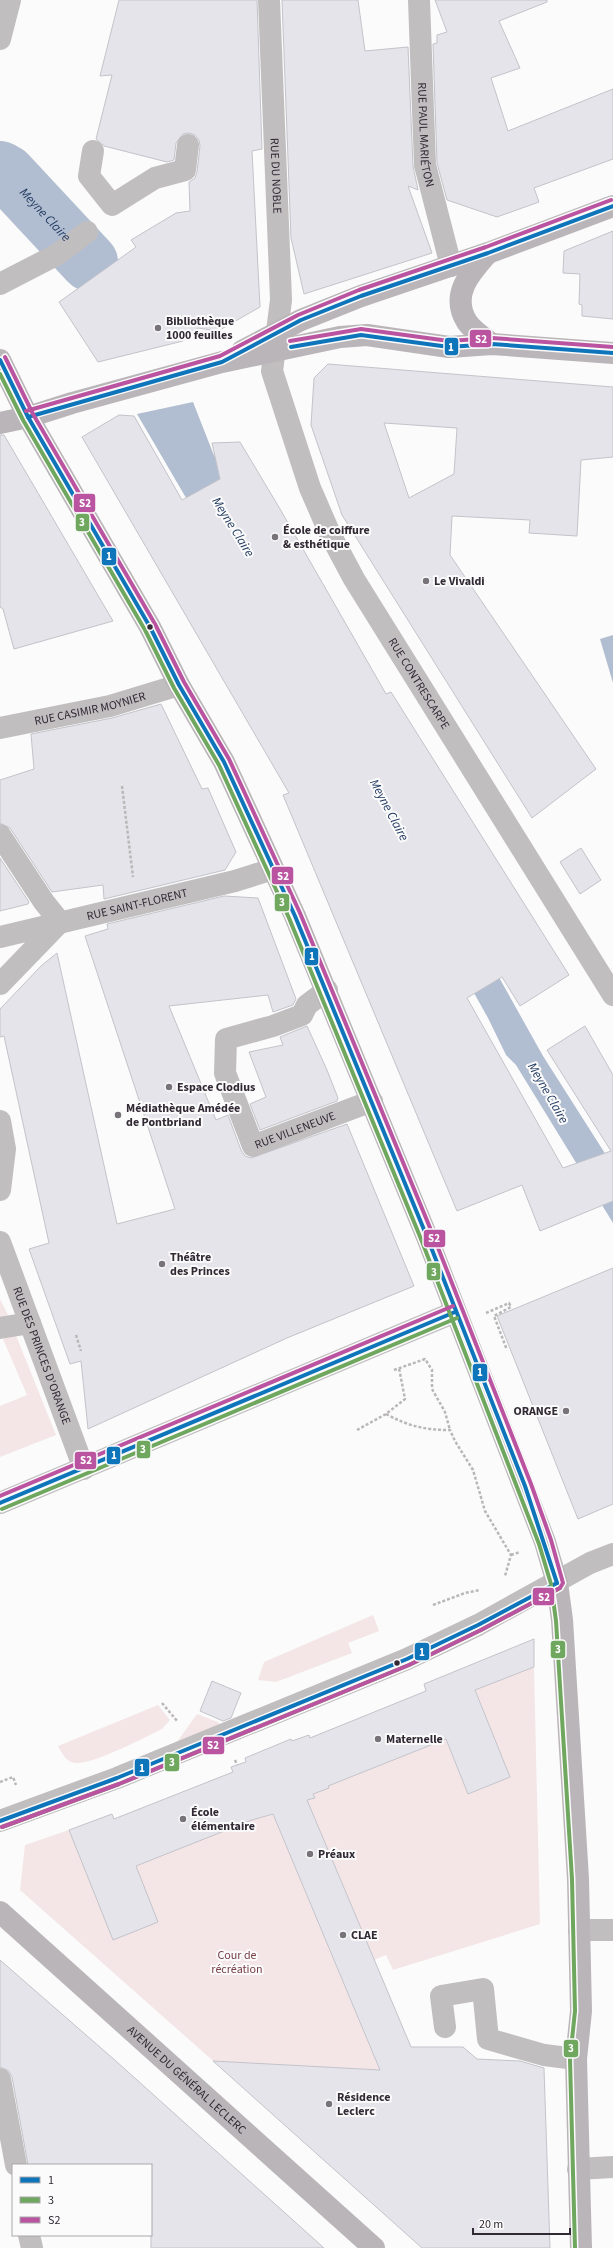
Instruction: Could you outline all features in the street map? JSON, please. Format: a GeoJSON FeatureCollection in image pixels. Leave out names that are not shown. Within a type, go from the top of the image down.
{"type":"FeatureCollection","features":[{"type":"Feature","properties":{"kind":"main road"},"geometry":{"type":"LineString","coordinates":[[0,422],[28,417],[72,402],[222,362],[275,341],[301,320],[361,296],[488,253],[613,206]]}},
{"type":"Feature","properties":{"kind":"main road"},"geometry":{"type":"LineString","coordinates":[[488,253],[463,284],[461,301],[462,312],[467,323],[492,344]]}},
{"type":"Feature","properties":{"kind":"main road"},"geometry":{"type":"LineString","coordinates":[[275,341],[361,335],[449,347],[492,344],[613,353]]}},
{"type":"Feature","properties":{"kind":"main road"},"geometry":{"type":"LineString","coordinates":[[0,360],[28,417],[150,626],[179,685],[224,762],[327,990],[525,1486],[545,1542],[557,1583],[562,1620],[577,1847],[581,2011],[576,2059],[581,2248]]}},
{"type":"Feature","properties":{"kind":"main road","name":"AVENUE DU GÉNÉRAL LECLERC"},"geometry":{"type":"LineString","coordinates":[[0,1912],[173,2070],[374,2248]]}},
{"type":"Feature","properties":{"kind":"street"},"geometry":{"type":"LineString","coordinates":[[0,39],[10,0]]}},
{"type":"Feature","properties":{"kind":"street","name":"RUE DU NOBLE"},"geometry":{"type":"LineString","coordinates":[[269,0],[281,300],[275,341]]}},
{"type":"Feature","properties":{"kind":"street","name":"RUE PAUL MARIÉTON"},"geometry":{"type":"LineString","coordinates":[[419,3],[425,165],[451,266]]}},
{"type":"Feature","properties":{"kind":"street"},"geometry":{"type":"LineString","coordinates":[[92,150],[89,176],[112,206],[155,178],[185,170],[188,145]]}},
{"type":"Feature","properties":{"kind":"street"},"geometry":{"type":"LineString","coordinates":[[0,284],[58,254],[87,232]]}},
{"type":"Feature","properties":{"kind":"street","name":"RUE CONTRESCARPE"},"geometry":{"type":"LineString","coordinates":[[275,341],[272,371],[278,393],[310,488],[330,534],[354,579],[613,995]]}},
{"type":"Feature","properties":{"kind":"street","name":"RUE CASIMIR MOYNIER"},"geometry":{"type":"LineString","coordinates":[[0,728],[110,706],[179,685]]}},
{"type":"Feature","properties":{"kind":"street"},"geometry":{"type":"LineString","coordinates":[[0,835],[44,902],[60,922],[0,984]]}},
{"type":"Feature","properties":{"kind":"street","name":"RUE SAINT-FLORENT"},"geometry":{"type":"LineString","coordinates":[[0,937],[137,903],[235,881],[273,869]]}},
{"type":"Feature","properties":{"kind":"street","name":"RUE VILLENEUVE"},"geometry":{"type":"LineString","coordinates":[[327,990],[307,1005],[302,1015],[273,1026],[226,1039],[225,1073],[253,1146],[372,1101]]}},
{"type":"Feature","properties":{"kind":"street"},"geometry":{"type":"LineString","coordinates":[[0,1121],[5,1149],[0,1190]]}},
{"type":"Feature","properties":{"kind":"street","name":"RUE DES PRINCES D'ORANGE"},"geometry":{"type":"LineString","coordinates":[[0,1242],[84,1469]]}},
{"type":"Feature","properties":{"kind":"street"},"geometry":{"type":"LineString","coordinates":[[0,1503],[455,1312]]}},
{"type":"Feature","properties":{"kind":"street"},"geometry":{"type":"LineString","coordinates":[[0,1328],[30,1323]]}},
{"type":"Feature","properties":{"kind":"street"},"geometry":{"type":"LineString","coordinates":[[0,1821],[26,1810],[117,1778],[407,1659],[478,1625],[557,1583],[590,1563],[613,1554]]}},
{"type":"Feature","properties":{"kind":"street"},"geometry":{"type":"LineString","coordinates":[[579,1930],[613,1930]]}},
{"type":"Feature","properties":{"kind":"street"},"geometry":{"type":"LineString","coordinates":[[445,2028],[441,1996],[483,1989],[488,2039],[548,2056],[576,2059]]}},
{"type":"Feature","properties":{"kind":"street"},"geometry":{"type":"LineString","coordinates":[[0,2079],[16,2164]]}},
{"type":"Feature","properties":{"kind":"street"},"geometry":{"type":"LineString","coordinates":[[578,2168],[613,2167]]}},
{"type":"Feature","properties":{"kind":"street"},"geometry":{"type":"LineString","coordinates":[[30,2236],[32,2248]]}},
{"type":"Feature","properties":{"kind":"path"},"geometry":{"type":"LineString","coordinates":[[122,786],[137,903]]}},
{"type":"Feature","properties":{"kind":"path"},"geometry":{"type":"LineString","coordinates":[[486,1321],[484,1314],[509,1303],[510,1306],[494,1316],[509,1350],[504,1352]]}},
{"type":"Feature","properties":{"kind":"path"},"geometry":{"type":"LineString","coordinates":[[76,1335],[81,1351]]}},
{"type":"Feature","properties":{"kind":"path"},"geometry":{"type":"LineString","coordinates":[[399,1368],[425,1359],[432,1370],[432,1389],[445,1412],[455,1441],[473,1470],[485,1511],[510,1555],[507,1574]]}},
{"type":"Feature","properties":{"kind":"path"},"geometry":{"type":"LineString","coordinates":[[357,1430],[386,1414],[406,1399],[399,1368],[400,1361]]}},
{"type":"Feature","properties":{"kind":"path"},"geometry":{"type":"LineString","coordinates":[[386,1414],[406,1424],[433,1430],[450,1430]]}},
{"type":"Feature","properties":{"kind":"path"},"geometry":{"type":"LineString","coordinates":[[433,1605],[465,1593],[486,1589]]}},
{"type":"Feature","properties":{"kind":"path"},"geometry":{"type":"LineString","coordinates":[[162,1703],[179,1723]]}},
{"type":"Feature","properties":{"kind":"path"},"geometry":{"type":"LineString","coordinates":[[0,1782],[13,1777],[18,1791]]}},
{"type":"Feature","properties":{"kind":"green space"},"geometry":{"type":"Polygon","coordinates":[[[0,1299],[8,1315],[0,1318],[0,1299]]]}},
{"type":"Feature","properties":{"kind":"green space"},"geometry":{"type":"Polygon","coordinates":[[[15,1333],[56,1435],[0,1457],[0,1406],[27,1395],[3,1339],[15,1333]]]}},
{"type":"Feature","properties":{"kind":"green space"},"geometry":{"type":"Polygon","coordinates":[[[373,1615],[379,1631],[348,1643],[352,1653],[276,1682],[258,1680],[264,1662],[373,1615]]]}},
{"type":"Feature","properties":{"kind":"green space"},"geometry":{"type":"Polygon","coordinates":[[[487,1658],[498,1681],[534,1667],[540,1924],[393,1970],[386,1955],[374,1960],[307,1800],[315,1798],[313,1794],[329,1788],[328,1786],[446,1739],[468,1794],[510,1777],[466,1667],[487,1658]]]}},
{"type":"Feature","properties":{"kind":"green space"},"geometry":{"type":"Polygon","coordinates":[[[158,1705],[170,1720],[162,1729],[93,1760],[75,1763],[69,1761],[58,1746],[158,1705]]]}},
{"type":"Feature","properties":{"kind":"green space"},"geometry":{"type":"Polygon","coordinates":[[[197,1714],[218,1722],[221,1727],[177,1742],[197,1714]]]}},
{"type":"Feature","properties":{"kind":"green space","name":"Cour de récréation"},"geometry":{"type":"Polygon","coordinates":[[[273,1814],[380,2070],[220,2067],[20,1890],[25,1845],[69,1830],[113,1940],[136,1866],[252,1820],[273,1814]]]}},
{"type":"Feature","properties":{"kind":"water"},"geometry":{"type":"Polygon","coordinates":[[[193,402],[213,453],[264,558],[543,1056],[613,1166],[613,1223],[516,1065],[506,1055],[488,1018],[441,934],[137,414],[193,402]]]}},
{"type":"Feature","properties":{"kind":"water"},"geometry":{"type":"Polygon","coordinates":[[[613,635],[613,683],[600,639],[613,635]]]}},
{"type":"Feature","properties":{"kind":"building"},"geometry":{"type":"Polygon","coordinates":[[[119,0],[257,0],[262,149],[252,151],[260,307],[218,331],[198,328],[183,341],[98,362],[59,302],[136,247],[131,240],[176,213],[190,211],[189,182],[195,178],[197,172],[200,146],[199,140],[195,135],[189,133],[183,134],[176,143],[174,160],[167,162],[104,146],[96,139],[112,75],[100,76],[119,0]]]}},
{"type":"Feature","properties":{"kind":"building"},"geometry":{"type":"Polygon","coordinates":[[[282,0],[358,0],[365,51],[408,47],[413,166],[418,190],[408,186],[432,253],[304,294],[291,238],[282,0]]]}},
{"type":"Feature","properties":{"kind":"building"},"geometry":{"type":"Polygon","coordinates":[[[435,0],[547,0],[547,2],[499,21],[520,68],[491,78],[508,131],[613,89],[613,159],[534,188],[539,202],[497,217],[447,200],[437,163],[433,44],[437,43],[437,35],[447,32],[435,0]]]}},
{"type":"Feature","properties":{"kind":"building"},"geometry":{"type":"Polygon","coordinates":[[[613,231],[613,319],[582,316],[582,305],[579,304],[580,274],[563,273],[564,251],[613,231]]]}},
{"type":"Feature","properties":{"kind":"building"},"geometry":{"type":"Polygon","coordinates":[[[328,364],[613,387],[613,457],[581,460],[577,536],[529,533],[530,520],[452,516],[450,555],[596,769],[532,818],[342,515],[311,425],[314,378],[328,364]],[[384,423],[409,498],[454,474],[457,428],[384,423]]]}},
{"type":"Feature","properties":{"kind":"building"},"geometry":{"type":"Polygon","coordinates":[[[119,415],[134,416],[182,500],[220,479],[212,443],[240,442],[386,694],[391,692],[569,975],[520,1006],[502,977],[467,998],[563,1168],[611,1151],[547,1050],[585,1026],[613,1075],[613,1201],[540,1231],[522,1185],[457,1211],[283,795],[289,793],[82,437],[119,415]]]}},
{"type":"Feature","properties":{"kind":"building"},"geometry":{"type":"Polygon","coordinates":[[[0,435],[4,435],[113,621],[14,649],[3,609],[0,607],[0,435]]]}},
{"type":"Feature","properties":{"kind":"building"},"geometry":{"type":"Polygon","coordinates":[[[161,704],[202,789],[208,788],[236,852],[225,870],[104,899],[103,885],[52,892],[10,828],[0,823],[0,780],[34,769],[31,734],[112,718],[161,704]]]}},
{"type":"Feature","properties":{"kind":"building"},"geometry":{"type":"Polygon","coordinates":[[[581,848],[601,880],[580,894],[560,862],[581,848]]]}},
{"type":"Feature","properties":{"kind":"building"},"geometry":{"type":"Polygon","coordinates":[[[0,858],[29,902],[28,904],[0,911],[0,858]]]}},
{"type":"Feature","properties":{"kind":"building"},"geometry":{"type":"Polygon","coordinates":[[[224,896],[258,898],[296,999],[293,1005],[273,1012],[268,995],[169,1006],[216,1120],[228,1115],[241,1150],[245,1156],[251,1158],[347,1124],[414,1286],[287,1338],[88,1429],[81,1361],[70,1364],[29,1249],[49,1243],[4,1036],[0,1037],[0,1009],[41,966],[57,953],[117,1224],[175,1209],[85,936],[108,929],[107,924],[224,896]]]}},
{"type":"Feature","properties":{"kind":"building"},"geometry":{"type":"Polygon","coordinates":[[[307,1026],[327,1070],[338,1098],[337,1101],[260,1130],[250,1104],[266,1097],[249,1052],[283,1045],[280,1037],[307,1026]]]}},
{"type":"Feature","properties":{"kind":"building","name":"ORANGE"},"geometry":{"type":"Polygon","coordinates":[[[613,1268],[613,1504],[578,1519],[497,1316],[613,1268]]]}},
{"type":"Feature","properties":{"kind":"building"},"geometry":{"type":"Polygon","coordinates":[[[534,1639],[534,1667],[475,1690],[510,1777],[468,1794],[446,1739],[328,1786],[329,1788],[313,1794],[315,1798],[307,1800],[411,2047],[463,2047],[477,2059],[520,2061],[544,2068],[550,2248],[422,2248],[213,2061],[380,2070],[273,1814],[252,1820],[136,1866],[158,1922],[113,1940],[69,1830],[112,1814],[114,1819],[233,1772],[231,1767],[246,1762],[245,1758],[291,1739],[292,1741],[309,1735],[310,1738],[426,1691],[424,1684],[534,1639]]]}},
{"type":"Feature","properties":{"kind":"building"},"geometry":{"type":"Polygon","coordinates":[[[212,1681],[241,1693],[231,1718],[223,1721],[200,1711],[212,1681]]]}},
{"type":"Feature","properties":{"kind":"building"},"geometry":{"type":"Polygon","coordinates":[[[0,1960],[117,2062],[324,2248],[151,2248],[152,2164],[28,2164],[12,2077],[9,2071],[0,2067],[0,1960]]]}},
{"type":"Feature","properties":{"kind":"waterway","name":"Meyne Claire"},"geometry":{"type":"LineString","coordinates":[[0,170],[7,174],[89,262]]}},
{"type":"Feature","properties":{"kind":"transit line","name":"S2"},"geometry":{"type":"LineString","coordinates":[[26,411],[220,356],[298,315],[359,290],[486,247],[611,200]]}},
{"type":"Feature","properties":{"kind":"transit line","name":"1"},"geometry":{"type":"LineString","coordinates":[[28,417],[222,362],[301,320],[361,296],[488,253],[613,206]]}},
{"type":"Feature","properties":{"kind":"transit line","name":"S2"},"geometry":{"type":"LineString","coordinates":[[290,341],[361,329],[449,341],[492,338],[613,347]]}},
{"type":"Feature","properties":{"kind":"transit line","name":"1"},"geometry":{"type":"LineString","coordinates":[[291,347],[361,335],[449,347],[492,344],[613,353]]}},
{"type":"Feature","properties":{"kind":"transit line","name":"S2"},"geometry":{"type":"LineString","coordinates":[[2,1827],[119,1784],[409,1665],[481,1630],[560,1588],[563,1583],[551,1540],[531,1484],[433,1235],[300,913],[229,759],[184,682],[155,624],[33,414],[5,357]]}},
{"type":"Feature","properties":{"kind":"transit line","name":"1"},"geometry":{"type":"LineString","coordinates":[[0,360],[28,417],[150,627],[179,685],[224,762],[295,916],[427,1237],[525,1486],[557,1583]]}},
{"type":"Feature","properties":{"kind":"transit line","name":"3"},"geometry":{"type":"LineString","coordinates":[[0,374],[23,420],[145,630],[174,688],[219,765],[289,918],[421,1239],[539,1544],[551,1584],[556,1621],[572,1879],[575,2011],[570,2059],[575,2248]]}},
{"type":"Feature","properties":{"kind":"transit line","name":"S2"},"geometry":{"type":"LineString","coordinates":[[0,1496],[453,1306]]}},
{"type":"Feature","properties":{"kind":"transit line","name":"1"},"geometry":{"type":"LineString","coordinates":[[0,1503],[455,1312]]}},
{"type":"Feature","properties":{"kind":"transit line","name":"3"},"geometry":{"type":"LineString","coordinates":[[2,1509],[457,1318]]}},
{"type":"Feature","properties":{"kind":"transit line","name":"1"},"geometry":{"type":"LineString","coordinates":[[0,1821],[117,1778],[407,1659],[478,1625],[557,1583]]}},
{"type":"Feature","properties":{"kind":"transit line","name":"3"},"geometry":{"type":"LineString","coordinates":[[2,1827],[119,1784],[409,1665],[481,1630],[560,1588]]}},
{"type":"Feature","properties":{"kind":"place","name":"Bibliothèque 1000 feuilles"},"geometry":{"type":"Point","coordinates":[158,328]}},
{"type":"Feature","properties":{"kind":"place","name":"École de coiffure & esthétique"},"geometry":{"type":"Point","coordinates":[275,537]}},
{"type":"Feature","properties":{"kind":"place","name":"Le Vivaldi"},"geometry":{"type":"Point","coordinates":[426,581]}},
{"type":"Feature","properties":{"kind":"place","name":"Espace Clodius"},"geometry":{"type":"Point","coordinates":[169,1087]}},
{"type":"Feature","properties":{"kind":"place","name":"Médiathèque Amédée de Pontbriand"},"geometry":{"type":"Point","coordinates":[118,1115]}},
{"type":"Feature","properties":{"kind":"place","name":"Théâtre des Princes"},"geometry":{"type":"Point","coordinates":[162,1264]}},
{"type":"Feature","properties":{"kind":"place","name":"ORANGE"},"geometry":{"type":"Point","coordinates":[566,1411]}},
{"type":"Feature","properties":{"kind":"place","name":"Maternelle"},"geometry":{"type":"Point","coordinates":[378,1739]}},
{"type":"Feature","properties":{"kind":"place","name":"École élémentaire"},"geometry":{"type":"Point","coordinates":[183,1819]}},
{"type":"Feature","properties":{"kind":"place","name":"Préaux"},"geometry":{"type":"Point","coordinates":[310,1854]}},
{"type":"Feature","properties":{"kind":"place","name":"CLAE"},"geometry":{"type":"Point","coordinates":[343,1935]}},
{"type":"Feature","properties":{"kind":"place","name":"Résidence Leclerc"},"geometry":{"type":"Point","coordinates":[329,2104]}}]}
